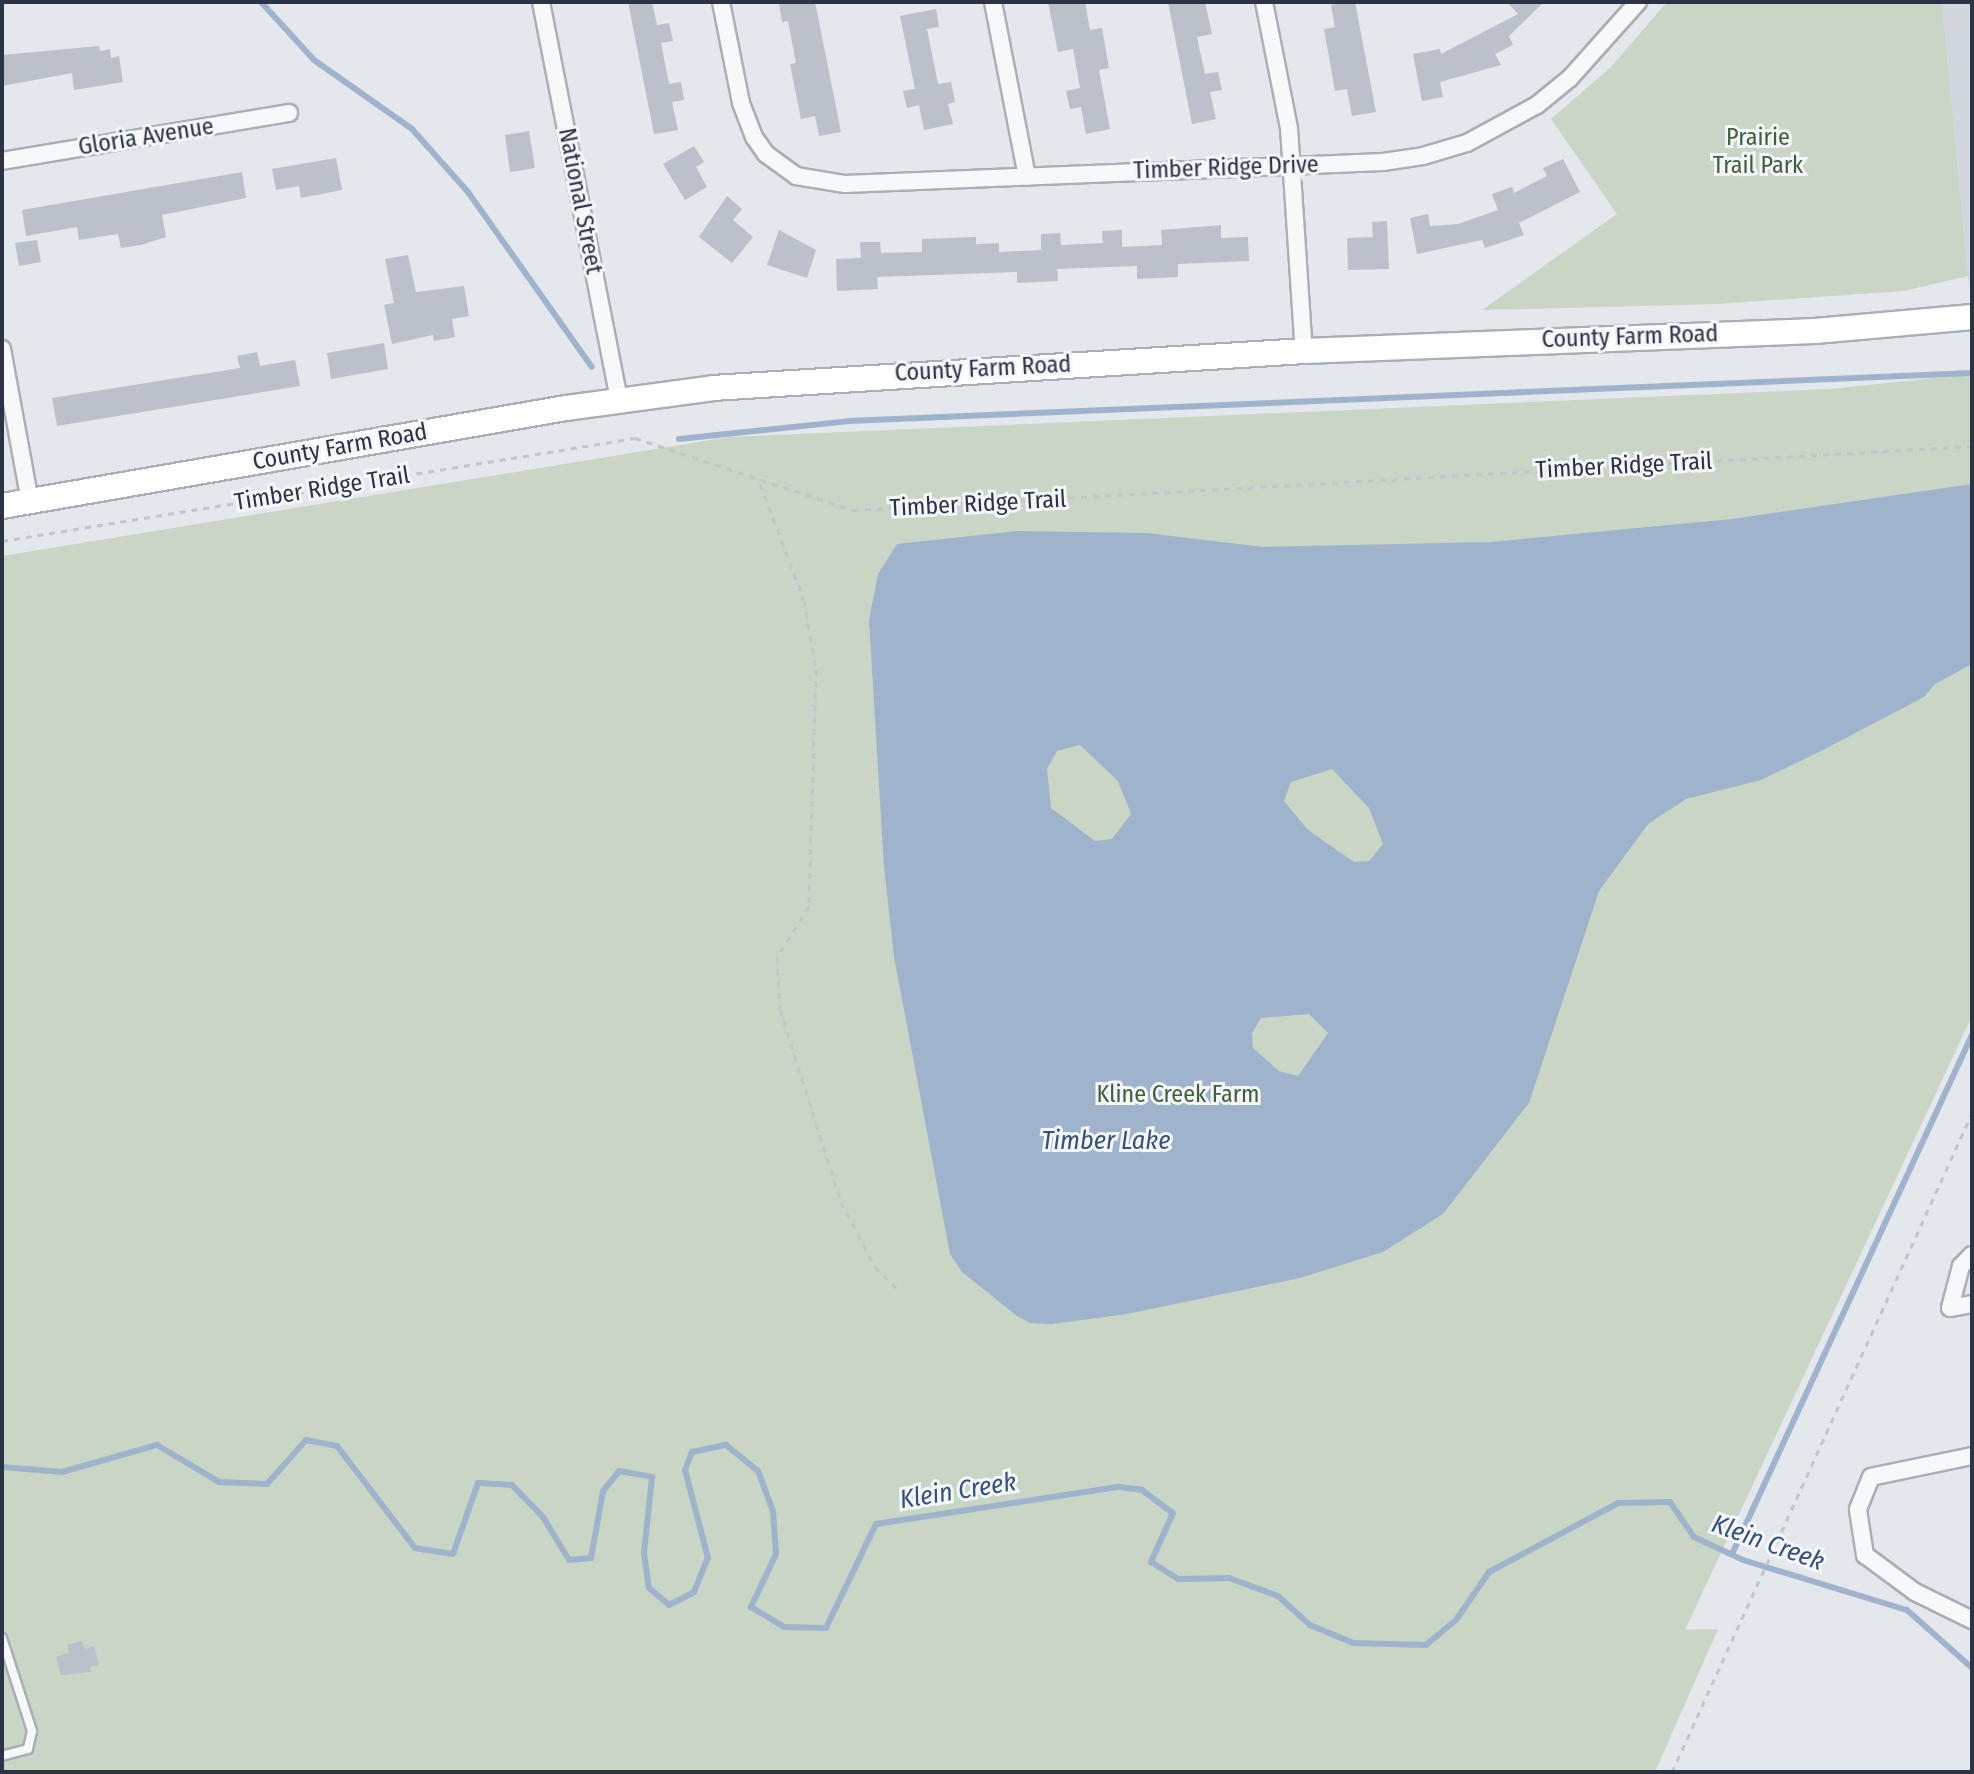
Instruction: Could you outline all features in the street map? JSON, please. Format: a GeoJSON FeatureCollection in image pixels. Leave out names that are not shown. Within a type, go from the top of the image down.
{"type":"FeatureCollection","features":[{"type":"Feature","properties":{"kind":"main road","name":"County Farm Road"},"geometry":{"type":"LineString","coordinates":[[2,506],[619,400],[837,377],[1304,351],[1815,331],[1972,317]]}},
{"type":"Feature","properties":{"kind":"street","name":"National Street"},"geometry":{"type":"LineString","coordinates":[[541,2],[619,400]]}},
{"type":"Feature","properties":{"kind":"street","name":"Timber Ridge Drive"},"geometry":{"type":"LineString","coordinates":[[721,2],[741,103],[766,154],[796,176],[818,183],[1293,166],[1423,156],[1503,126],[1570,78],[1638,2]]}},
{"type":"Feature","properties":{"kind":"street"},"geometry":{"type":"LineString","coordinates":[[993,2],[1027,177]]}},
{"type":"Feature","properties":{"kind":"street"},"geometry":{"type":"LineString","coordinates":[[1264,2],[1293,166],[1304,351]]}},
{"type":"Feature","properties":{"kind":"street","name":"Gloria Avenue"},"geometry":{"type":"LineString","coordinates":[[2,161],[289,113]]}},
{"type":"Feature","properties":{"kind":"street"},"geometry":{"type":"LineString","coordinates":[[2,349],[30,501]]}},
{"type":"Feature","properties":{"kind":"street"},"geometry":{"type":"LineString","coordinates":[[1972,1255],[1961,1266],[1950,1308],[1972,1304]]}},
{"type":"Feature","properties":{"kind":"street"},"geometry":{"type":"LineString","coordinates":[[1972,1456],[1871,1477],[1858,1510],[1865,1555],[1915,1592],[1972,1620]]}},
{"type":"Feature","properties":{"kind":"lane"},"geometry":{"type":"LineString","coordinates":[[2,1638],[32,1731],[28,1749],[2,1756]]}},
{"type":"Feature","properties":{"kind":"path","name":"Timber Ridge Trail"},"geometry":{"type":"LineString","coordinates":[[2,541],[635,438],[760,484],[853,510],[1972,446]]}},
{"type":"Feature","properties":{"kind":"path"},"geometry":{"type":"LineString","coordinates":[[760,484],[804,600],[816,669],[809,906],[777,957],[780,1009],[841,1202],[875,1267],[900,1291]]}},
{"type":"Feature","properties":{"kind":"path"},"geometry":{"type":"LineString","coordinates":[[1672,1772],[1972,1113]]}},
{"type":"Feature","properties":{"kind":"shaded area"},"geometry":{"type":"Polygon","coordinates":[[[1942,2],[1972,2],[1972,301],[1968,276],[1942,2]]]}},
{"type":"Feature","properties":{"kind":"green space","name":"Prairie Trail Park"},"geometry":{"type":"Polygon","coordinates":[[[1667,2],[1942,2],[1968,276],[1904,291],[1717,304],[1482,310],[1617,214],[1551,119],[1611,67],[1667,2]]]}},
{"type":"Feature","properties":{"kind":"green space","name":"Kline Creek Farm"},"geometry":{"type":"Polygon","coordinates":[[[1972,374],[1972,1016],[1685,1630],[1718,1629],[1655,1772],[2,1772],[2,556],[729,437],[1830,389],[1972,374]]]}},
{"type":"Feature","properties":{"kind":"water","name":"Timber Lake"},"geometry":{"type":"Polygon","coordinates":[[[1972,484],[1972,664],[1935,684],[1924,697],[1821,751],[1761,780],[1686,799],[1648,824],[1599,891],[1529,1103],[1443,1214],[1383,1252],[1300,1278],[1127,1314],[1052,1324],[1030,1323],[1017,1316],[962,1272],[950,1254],[894,957],[884,867],[869,620],[878,574],[897,544],[1017,531],[1147,533],[1263,547],[1491,542],[1732,519],[1972,484]],[[1080,745],[1057,751],[1047,769],[1051,808],[1095,841],[1112,839],[1131,814],[1118,781],[1080,745]],[[1332,769],[1291,782],[1284,801],[1308,830],[1354,862],[1369,861],[1383,844],[1369,808],[1332,769]],[[1309,1014],[1261,1018],[1252,1033],[1253,1048],[1279,1071],[1298,1076],[1328,1033],[1309,1014]]]}},
{"type":"Feature","properties":{"kind":"building"},"geometry":{"type":"Polygon","coordinates":[[[628,2],[652,2],[657,25],[669,23],[673,41],[661,43],[669,84],[681,82],[684,100],[672,102],[678,130],[654,134],[628,2]]]}},
{"type":"Feature","properties":{"kind":"building"},"geometry":{"type":"Polygon","coordinates":[[[815,2],[841,132],[819,136],[815,116],[801,119],[790,64],[796,63],[788,21],[782,22],[779,4],[815,2]]]}},
{"type":"Feature","properties":{"kind":"building"},"geometry":{"type":"Polygon","coordinates":[[[1048,2],[1085,2],[1090,30],[1102,28],[1109,68],[1099,70],[1110,129],[1086,134],[1081,107],[1070,109],[1066,91],[1080,88],[1073,49],[1058,52],[1048,2]]]}},
{"type":"Feature","properties":{"kind":"building"},"geometry":{"type":"Polygon","coordinates":[[[1168,2],[1205,2],[1212,34],[1197,37],[1205,74],[1218,72],[1222,90],[1210,92],[1216,119],[1192,124],[1168,2]]]}},
{"type":"Feature","properties":{"kind":"building"},"geometry":{"type":"Polygon","coordinates":[[[1355,2],[1376,112],[1352,116],[1347,89],[1335,91],[1324,29],[1335,27],[1331,5],[1355,2]]]}},
{"type":"Feature","properties":{"kind":"building"},"geometry":{"type":"Polygon","coordinates":[[[1507,2],[1544,2],[1509,36],[1513,45],[1495,54],[1501,65],[1440,82],[1443,97],[1422,101],[1413,54],[1440,49],[1441,54],[1518,14],[1507,2]]]}},
{"type":"Feature","properties":{"kind":"building"},"geometry":{"type":"Polygon","coordinates":[[[936,9],[939,27],[927,29],[938,84],[951,82],[955,102],[948,104],[953,124],[924,130],[919,105],[907,108],[903,91],[915,89],[900,16],[936,9]]]}},
{"type":"Feature","properties":{"kind":"building"},"geometry":{"type":"Polygon","coordinates":[[[99,46],[100,51],[110,49],[111,58],[119,56],[123,82],[74,90],[72,73],[2,86],[2,55],[99,46]]]}},
{"type":"Feature","properties":{"kind":"building"},"geometry":{"type":"Polygon","coordinates":[[[529,131],[535,168],[510,172],[505,135],[529,131]]]}},
{"type":"Feature","properties":{"kind":"building"},"geometry":{"type":"Polygon","coordinates":[[[694,146],[704,162],[696,167],[707,187],[685,200],[663,164],[694,146]]]}},
{"type":"Feature","properties":{"kind":"building"},"geometry":{"type":"Polygon","coordinates":[[[336,158],[342,190],[301,198],[299,186],[276,190],[272,169],[336,158]]]}},
{"type":"Feature","properties":{"kind":"building"},"geometry":{"type":"Polygon","coordinates":[[[1563,159],[1580,192],[1519,223],[1524,235],[1485,248],[1482,240],[1417,254],[1410,218],[1428,214],[1430,226],[1458,224],[1498,210],[1492,194],[1512,187],[1514,193],[1547,176],[1543,168],[1563,159]]]}},
{"type":"Feature","properties":{"kind":"building"},"geometry":{"type":"Polygon","coordinates":[[[242,172],[246,198],[162,215],[166,237],[141,245],[121,248],[118,234],[79,240],[77,227],[26,236],[22,210],[242,172]]]}},
{"type":"Feature","properties":{"kind":"building"},"geometry":{"type":"Polygon","coordinates":[[[727,196],[742,209],[733,220],[753,237],[732,263],[699,237],[727,196]]]}},
{"type":"Feature","properties":{"kind":"building"},"geometry":{"type":"Polygon","coordinates":[[[1387,221],[1389,269],[1348,270],[1347,238],[1373,237],[1372,222],[1387,221]]]}},
{"type":"Feature","properties":{"kind":"building"},"geometry":{"type":"Polygon","coordinates":[[[1221,225],[1221,238],[1248,237],[1249,261],[1178,264],[1178,277],[1137,279],[1137,266],[1057,269],[1058,281],[1017,283],[1017,272],[877,277],[878,289],[837,291],[836,259],[861,258],[860,242],[880,242],[881,253],[922,252],[922,239],[976,237],[976,244],[999,243],[999,252],[1041,250],[1041,234],[1060,233],[1061,245],[1103,243],[1102,231],[1122,230],[1122,247],[1162,245],[1161,230],[1221,225]]]}},
{"type":"Feature","properties":{"kind":"building"},"geometry":{"type":"Polygon","coordinates":[[[779,230],[816,250],[807,278],[767,265],[779,230]]]}},
{"type":"Feature","properties":{"kind":"building"},"geometry":{"type":"Polygon","coordinates":[[[37,240],[41,262],[19,266],[15,243],[37,240]]]}},
{"type":"Feature","properties":{"kind":"building"},"geometry":{"type":"Polygon","coordinates":[[[408,255],[416,292],[464,286],[469,316],[452,319],[455,337],[434,341],[433,335],[392,344],[384,305],[394,303],[385,259],[408,255]]]}},
{"type":"Feature","properties":{"kind":"building"},"geometry":{"type":"Polygon","coordinates":[[[384,343],[388,369],[331,379],[327,353],[384,343]]]}},
{"type":"Feature","properties":{"kind":"building"},"geometry":{"type":"Polygon","coordinates":[[[257,352],[260,366],[295,360],[300,386],[57,426],[52,398],[240,368],[237,356],[257,352]]]}},
{"type":"Feature","properties":{"kind":"building"},"geometry":{"type":"Polygon","coordinates":[[[82,1641],[85,1649],[94,1646],[99,1664],[90,1667],[91,1672],[61,1675],[56,1657],[69,1653],[67,1645],[82,1641]]]}},
{"type":"Feature","properties":{"kind":"waterway"},"geometry":{"type":"LineString","coordinates":[[261,2],[314,60],[412,129],[468,192],[592,367]]}},
{"type":"Feature","properties":{"kind":"waterway"},"geometry":{"type":"LineString","coordinates":[[679,439],[849,421],[1972,373]]}},
{"type":"Feature","properties":{"kind":"waterway"},"geometry":{"type":"LineString","coordinates":[[1733,1552],[1972,1035]]}},
{"type":"Feature","properties":{"kind":"waterway","name":"Klein Creek"},"geometry":{"type":"LineString","coordinates":[[2,1467],[62,1472],[157,1445],[219,1482],[267,1484],[306,1440],[337,1446],[415,1548],[453,1554],[478,1483],[512,1485],[543,1517],[569,1560],[591,1558],[603,1491],[619,1471],[652,1477],[644,1553],[649,1588],[669,1605],[694,1592],[708,1558],[685,1470],[692,1452],[726,1445],[758,1471],[773,1511],[776,1554],[751,1607],[784,1627],[826,1628],[876,1524],[1119,1487],[1142,1490],[1173,1513],[1151,1562],[1178,1579],[1229,1578],[1278,1596],[1310,1625],[1353,1643],[1426,1645],[1456,1620],[1489,1572],[1618,1503],[1670,1502],[1694,1537],[1743,1560],[1907,1610],[1972,1668]]}}]}
